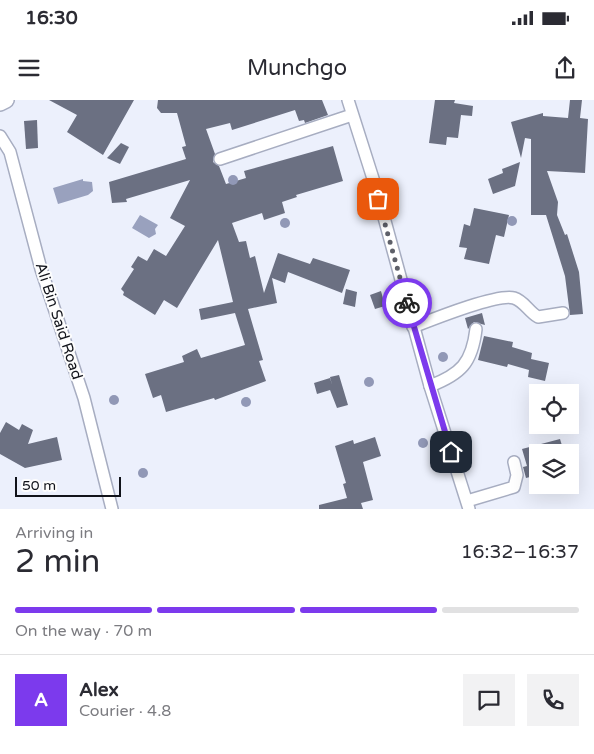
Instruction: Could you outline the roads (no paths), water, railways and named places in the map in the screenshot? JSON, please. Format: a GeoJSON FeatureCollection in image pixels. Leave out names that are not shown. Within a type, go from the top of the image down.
{"type":"FeatureCollection","features":[{"type":"Feature","properties":{"kind":"street"},"geometry":{"type":"LineString","coordinates":[[0,103],[6,100]]}},
{"type":"Feature","properties":{"kind":"street"},"geometry":{"type":"LineString","coordinates":[[348,100],[376,188],[430,386],[468,505],[514,487],[517,475],[514,462]]}},
{"type":"Feature","properties":{"kind":"street"},"geometry":{"type":"LineString","coordinates":[[220,159],[352,115]]}},
{"type":"Feature","properties":{"kind":"street","name":"Ali Bin Said Road"},"geometry":{"type":"LineString","coordinates":[[0,136],[10,152],[41,268],[84,398],[112,509]]}},
{"type":"Feature","properties":{"kind":"street"},"geometry":{"type":"LineString","coordinates":[[413,326],[476,305],[509,297],[519,301],[538,317],[563,313]]}},
{"type":"Feature","properties":{"kind":"street"},"geometry":{"type":"LineString","coordinates":[[430,386],[455,375],[468,361],[476,329]]}},
{"type":"Feature","properties":{"kind":"water"},"geometry":{"type":"Polygon","coordinates":[[[83,179],[83,181],[92,182],[93,191],[88,195],[58,204],[53,188],[83,179]]]}},
{"type":"Feature","properties":{"kind":"water"},"geometry":{"type":"Polygon","coordinates":[[[140,215],[158,225],[155,229],[156,234],[149,238],[132,228],[140,215]]]}}]}
